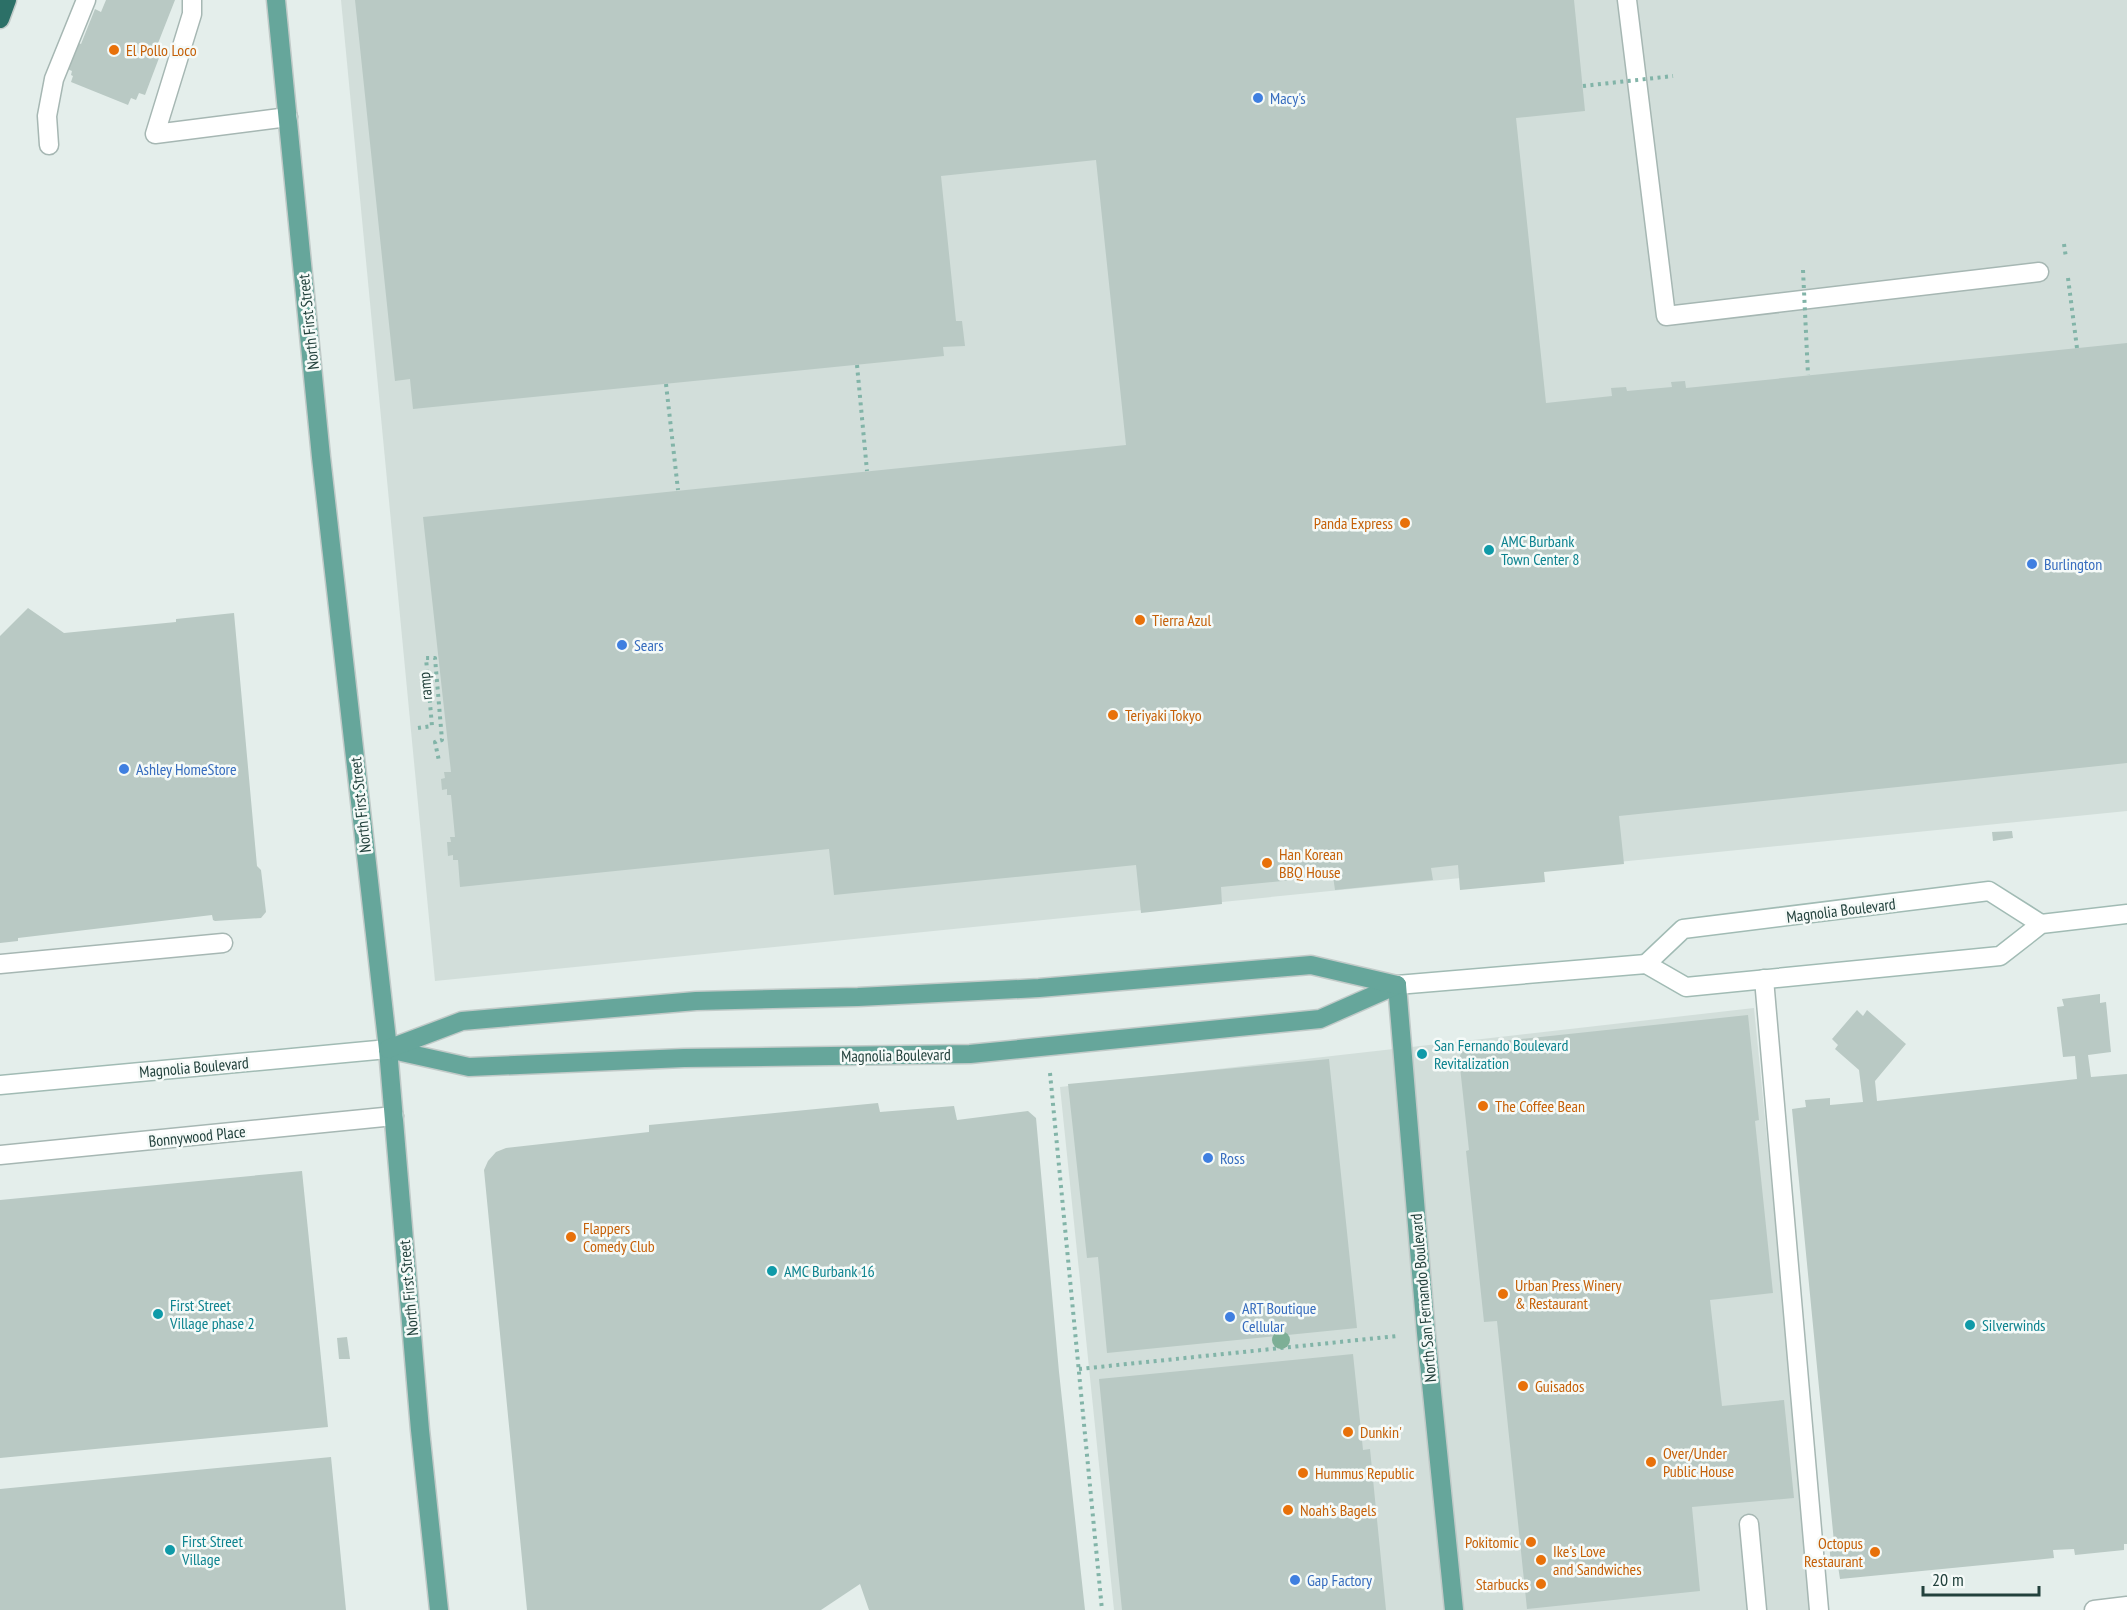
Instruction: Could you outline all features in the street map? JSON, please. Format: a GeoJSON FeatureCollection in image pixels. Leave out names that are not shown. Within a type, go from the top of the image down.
{"type":"FeatureCollection","features":[{"type":"Feature","properties":{"kind":"highway"},"geometry":{"type":"LineString","coordinates":[[0,19],[7,0]]}},
{"type":"Feature","properties":{"kind":"main road"},"geometry":{"type":"LineString","coordinates":[[49,145],[47,116],[54,79],[86,0]]}},
{"type":"Feature","properties":{"kind":"main road"},"geometry":{"type":"LineString","coordinates":[[192,0],[192,14],[155,134],[288,117]]}},
{"type":"Feature","properties":{"kind":"main road","name":"North First Street"},"geometry":{"type":"LineString","coordinates":[[276,0],[321,457],[388,1049],[420,1430],[439,1610]]}},
{"type":"Feature","properties":{"kind":"main road"},"geometry":{"type":"LineString","coordinates":[[1628,0],[1666,316],[2039,272]]}},
{"type":"Feature","properties":{"kind":"main road","name":"Magnolia Boulevard"},"geometry":{"type":"LineString","coordinates":[[0,1085],[388,1049],[462,1021],[696,1001],[858,997],[1040,988],[1311,965],[1397,985],[1646,964],[1683,929],[1989,891],[2041,924]]}},
{"type":"Feature","properties":{"kind":"main road"},"geometry":{"type":"LineString","coordinates":[[1646,964],[1686,987],[2000,956],[2041,924],[2127,914]]}},
{"type":"Feature","properties":{"kind":"main road"},"geometry":{"type":"LineString","coordinates":[[0,964],[224,943]]}},
{"type":"Feature","properties":{"kind":"main road"},"geometry":{"type":"LineString","coordinates":[[1764,979],[1819,1610]]}},
{"type":"Feature","properties":{"kind":"main road","name":"Magnolia Boulevard"},"geometry":{"type":"LineString","coordinates":[[388,1049],[469,1067],[684,1058],[970,1054],[1320,1019],[1397,985]]}},
{"type":"Feature","properties":{"kind":"main road","name":"North San Fernando Boulevard"},"geometry":{"type":"LineString","coordinates":[[1397,985],[1426,1333],[1454,1610]]}},
{"type":"Feature","properties":{"kind":"main road","name":"Bonnywood Place"},"geometry":{"type":"LineString","coordinates":[[0,1155],[394,1116]]}},
{"type":"Feature","properties":{"kind":"main road"},"geometry":{"type":"LineString","coordinates":[[1749,1524],[1757,1610]]}},
{"type":"Feature","properties":{"kind":"main road"},"geometry":{"type":"LineString","coordinates":[[2094,1610],[2127,1606]]}},
{"type":"Feature","properties":{"kind":"path"},"geometry":{"type":"LineString","coordinates":[[1583,86],[1673,76]]}},
{"type":"Feature","properties":{"kind":"path"},"geometry":{"type":"LineString","coordinates":[[2064,244],[2077,348]]}},
{"type":"Feature","properties":{"kind":"path"},"geometry":{"type":"LineString","coordinates":[[1803,270],[1808,375]]}},
{"type":"Feature","properties":{"kind":"path"},"geometry":{"type":"LineString","coordinates":[[857,365],[867,471]]}},
{"type":"Feature","properties":{"kind":"path"},"geometry":{"type":"LineString","coordinates":[[666,384],[678,490]]}},
{"type":"Feature","properties":{"kind":"path","name":"ramp"},"geometry":{"type":"LineString","coordinates":[[418,728],[432,726],[426,658],[435,658],[442,740],[435,742],[439,761]]}},
{"type":"Feature","properties":{"kind":"path"},"geometry":{"type":"LineString","coordinates":[[1047,1047],[1102,1610]]}},
{"type":"Feature","properties":{"kind":"path"},"geometry":{"type":"LineString","coordinates":[[1079,1369],[1426,1333]]}},
{"type":"Feature","properties":{"kind":"shaded area"},"geometry":{"type":"Polygon","coordinates":[[[341,0],[2127,0],[2127,811],[435,981],[341,0]]]}},
{"type":"Feature","properties":{"kind":"shaded area"},"geometry":{"type":"Polygon","coordinates":[[[1754,1008],[1814,1610],[1114,1610],[1060,1087],[1754,1008]]]}},
{"type":"Feature","properties":{"kind":"building","name":"El Pollo Loco"},"geometry":{"type":"Polygon","coordinates":[[[106,0],[175,0],[153,56],[159,58],[145,95],[139,93],[136,100],[131,98],[128,105],[71,82],[72,71],[65,68],[76,42],[81,44],[95,9],[101,12],[106,0]]]}},
{"type":"Feature","properties":{"kind":"building"},"geometry":{"type":"Polygon","coordinates":[[[355,0],[1574,0],[1585,111],[1516,118],[1546,403],[1612,396],[1611,388],[1626,387],[1627,391],[1672,387],[1671,382],[1685,381],[1686,388],[2127,343],[2127,763],[1619,816],[1624,864],[1544,872],[1545,882],[1460,890],[1458,865],[1431,868],[1433,880],[1335,890],[1333,876],[1221,887],[1222,904],[1141,913],[1136,865],[834,895],[829,849],[460,887],[458,860],[453,860],[453,855],[448,856],[447,842],[451,842],[450,837],[455,837],[451,795],[447,795],[447,789],[442,790],[441,779],[445,778],[444,772],[451,772],[423,517],[1126,445],[1096,160],[941,176],[956,321],[962,321],[965,346],[943,347],[944,356],[413,409],[410,379],[395,381],[355,0]]]}},
{"type":"Feature","properties":{"kind":"building","name":"Ashley HomeStore"},"geometry":{"type":"Polygon","coordinates":[[[28,608],[64,633],[176,622],[176,619],[234,613],[257,866],[261,870],[266,912],[261,918],[215,921],[212,915],[18,938],[18,941],[0,943],[0,636],[28,608]]]}},
{"type":"Feature","properties":{"kind":"building"},"geometry":{"type":"Polygon","coordinates":[[[2012,831],[2013,838],[1993,841],[1992,832],[2012,831]]]}},
{"type":"Feature","properties":{"kind":"building","name":"Silverwinds"},"geometry":{"type":"Polygon","coordinates":[[[2100,994],[2100,1003],[2106,1002],[2111,1052],[2088,1055],[2091,1077],[2127,1074],[2127,1544],[2124,1544],[2124,1550],[2075,1555],[2074,1549],[2053,1550],[2054,1558],[1840,1579],[1838,1566],[1831,1566],[1829,1542],[1834,1542],[1792,1109],[1806,1107],[1805,1100],[1830,1098],[1830,1105],[1863,1102],[1859,1070],[1835,1049],[1838,1045],[1832,1039],[1857,1010],[1863,1016],[1867,1010],[1906,1044],[1875,1081],[1877,1101],[2077,1079],[2075,1056],[2063,1057],[2057,1007],[2064,1006],[2062,999],[2100,994]]]}},
{"type":"Feature","properties":{"kind":"building"},"geometry":{"type":"Polygon","coordinates":[[[1748,1015],[1759,1120],[1755,1121],[1773,1293],[1710,1300],[1722,1406],[1784,1400],[1794,1498],[1692,1507],[1700,1591],[1527,1609],[1497,1321],[1484,1322],[1459,1058],[1465,1045],[1748,1015]]]}},
{"type":"Feature","properties":{"kind":"building","name":"Ross"},"geometry":{"type":"Polygon","coordinates":[[[1329,1059],[1357,1328],[1107,1353],[1098,1257],[1087,1258],[1068,1084],[1329,1059]]]}},
{"type":"Feature","properties":{"kind":"building","name":"AMC Burbank 16"},"geometry":{"type":"Polygon","coordinates":[[[878,1103],[880,1112],[954,1106],[957,1120],[1028,1111],[1036,1118],[1059,1372],[1085,1610],[869,1610],[860,1584],[821,1610],[527,1610],[484,1170],[488,1161],[496,1152],[506,1148],[649,1132],[649,1125],[878,1103]]]}},
{"type":"Feature","properties":{"kind":"building","name":"First Street Village phase 2"},"geometry":{"type":"Polygon","coordinates":[[[302,1171],[328,1427],[0,1458],[0,1200],[302,1171]]]}},
{"type":"Feature","properties":{"kind":"building"},"geometry":{"type":"Polygon","coordinates":[[[347,1337],[350,1359],[339,1359],[337,1338],[347,1337]]]}},
{"type":"Feature","properties":{"kind":"building"},"geometry":{"type":"Polygon","coordinates":[[[1353,1354],[1363,1450],[1370,1449],[1386,1610],[1122,1610],[1099,1379],[1353,1354]]]}},
{"type":"Feature","properties":{"kind":"building","name":"First Street Village"},"geometry":{"type":"Polygon","coordinates":[[[331,1457],[346,1610],[0,1610],[0,1489],[331,1457]]]}},
{"type":"Feature","properties":{"kind":"place","name":"El Pollo Loco"},"geometry":{"type":"Point","coordinates":[114,50]}},
{"type":"Feature","properties":{"kind":"place","name":"Macy's"},"geometry":{"type":"Point","coordinates":[1258,98]}},
{"type":"Feature","properties":{"kind":"place","name":"Panda Express"},"geometry":{"type":"Point","coordinates":[1405,523]}},
{"type":"Feature","properties":{"kind":"place","name":"AMC Burbank Town Center 8"},"geometry":{"type":"Point","coordinates":[1489,550]}},
{"type":"Feature","properties":{"kind":"place","name":"Burlington"},"geometry":{"type":"Point","coordinates":[2032,564]}},
{"type":"Feature","properties":{"kind":"place","name":"Tierra Azul"},"geometry":{"type":"Point","coordinates":[1140,620]}},
{"type":"Feature","properties":{"kind":"place","name":"Sears"},"geometry":{"type":"Point","coordinates":[622,645]}},
{"type":"Feature","properties":{"kind":"place","name":"Teriyaki Tokyo"},"geometry":{"type":"Point","coordinates":[1113,715]}},
{"type":"Feature","properties":{"kind":"place","name":"Ashley HomeStore"},"geometry":{"type":"Point","coordinates":[124,769]}},
{"type":"Feature","properties":{"kind":"place","name":"Han Korean BBQ House"},"geometry":{"type":"Point","coordinates":[1267,863]}},
{"type":"Feature","properties":{"kind":"place","name":"San Fernando Boulevard Revitalization"},"geometry":{"type":"Point","coordinates":[1422,1054]}},
{"type":"Feature","properties":{"kind":"place","name":"The Coffee Bean"},"geometry":{"type":"Point","coordinates":[1483,1106]}},
{"type":"Feature","properties":{"kind":"place","name":"Ross"},"geometry":{"type":"Point","coordinates":[1208,1158]}},
{"type":"Feature","properties":{"kind":"place","name":"Flappers Comedy Club"},"geometry":{"type":"Point","coordinates":[571,1237]}},
{"type":"Feature","properties":{"kind":"place","name":"AMC Burbank 16"},"geometry":{"type":"Point","coordinates":[772,1271]}},
{"type":"Feature","properties":{"kind":"place","name":"Urban Press Winery & Restaurant"},"geometry":{"type":"Point","coordinates":[1503,1294]}},
{"type":"Feature","properties":{"kind":"place","name":"First Street Village phase 2"},"geometry":{"type":"Point","coordinates":[158,1314]}},
{"type":"Feature","properties":{"kind":"place","name":"ART Boutique Cellular"},"geometry":{"type":"Point","coordinates":[1230,1317]}},
{"type":"Feature","properties":{"kind":"place","name":"Silverwinds"},"geometry":{"type":"Point","coordinates":[1970,1325]}},
{"type":"Feature","properties":{"kind":"place","name":"Guisados"},"geometry":{"type":"Point","coordinates":[1523,1386]}},
{"type":"Feature","properties":{"kind":"place","name":"Dunkin'"},"geometry":{"type":"Point","coordinates":[1348,1432]}},
{"type":"Feature","properties":{"kind":"place","name":"Over/Under Public House"},"geometry":{"type":"Point","coordinates":[1651,1462]}},
{"type":"Feature","properties":{"kind":"place","name":"Hummus Republic"},"geometry":{"type":"Point","coordinates":[1303,1473]}},
{"type":"Feature","properties":{"kind":"place","name":"Noah's Bagels"},"geometry":{"type":"Point","coordinates":[1288,1510]}},
{"type":"Feature","properties":{"kind":"place","name":"Pokitomic"},"geometry":{"type":"Point","coordinates":[1531,1542]}},
{"type":"Feature","properties":{"kind":"place","name":"First Street Village"},"geometry":{"type":"Point","coordinates":[170,1550]}},
{"type":"Feature","properties":{"kind":"place","name":"Octopus Restaurant"},"geometry":{"type":"Point","coordinates":[1875,1552]}},
{"type":"Feature","properties":{"kind":"place","name":"Ike's Love and Sandwiches"},"geometry":{"type":"Point","coordinates":[1541,1560]}},
{"type":"Feature","properties":{"kind":"place","name":"Gap Factory"},"geometry":{"type":"Point","coordinates":[1295,1580]}},
{"type":"Feature","properties":{"kind":"place","name":"Starbucks"},"geometry":{"type":"Point","coordinates":[1541,1584]}}]}
